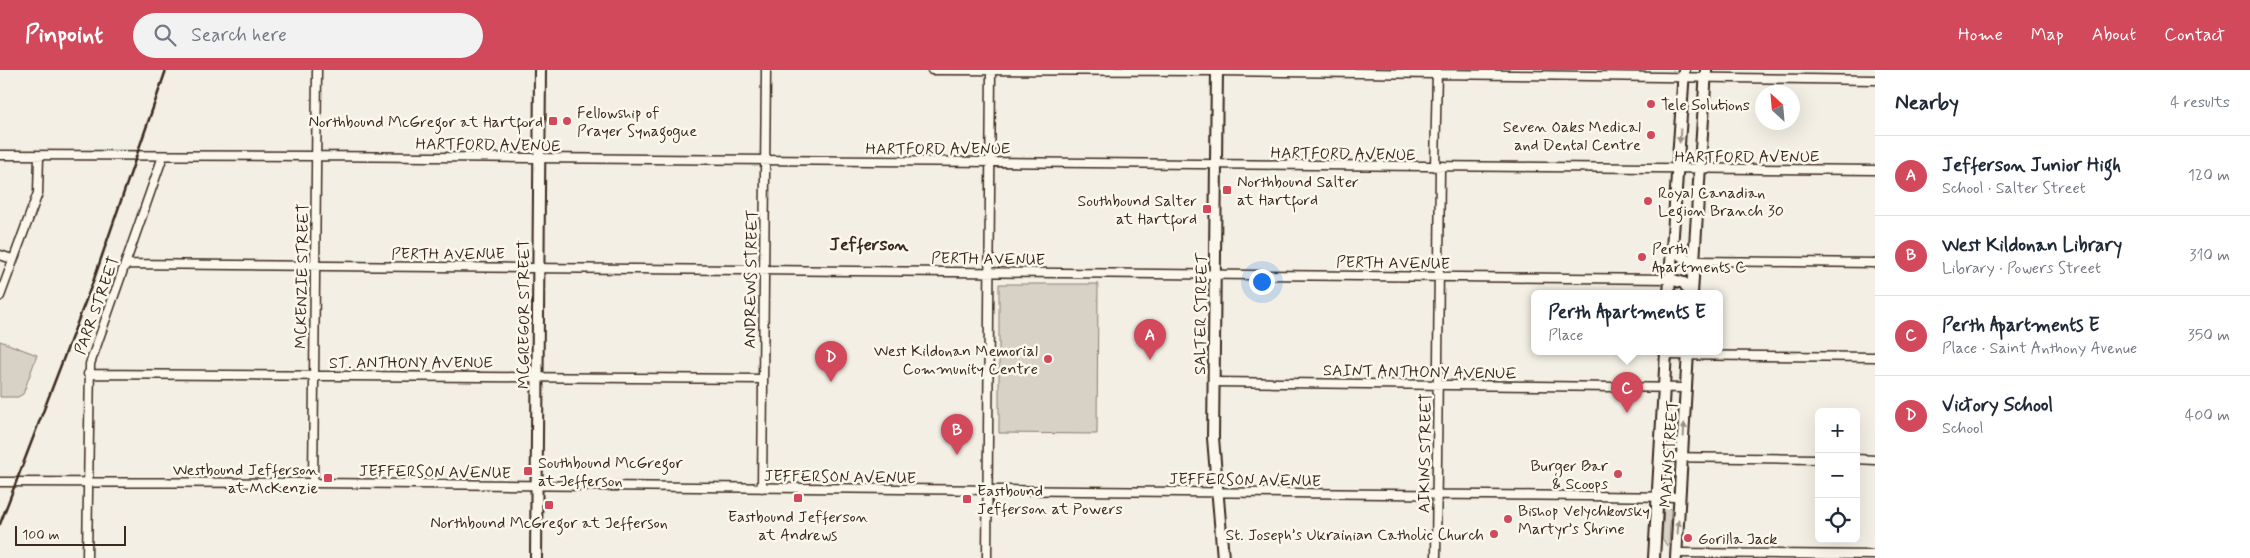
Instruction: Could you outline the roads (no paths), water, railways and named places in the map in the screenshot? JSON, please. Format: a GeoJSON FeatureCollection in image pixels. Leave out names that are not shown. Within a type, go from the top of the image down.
{"type":"FeatureCollection","features":[{"type":"Feature","properties":{"kind":"main road","name":"MCGREGOR STREET"},"geometry":{"type":"LineString","coordinates":[[536,558],[540,70]]}},
{"type":"Feature","properties":{"kind":"main road","name":"SALTER STREET"},"geometry":{"type":"LineString","coordinates":[[1217,70],[1213,438],[1223,558]]}},
{"type":"Feature","properties":{"kind":"main road"},"geometry":{"type":"LineString","coordinates":[[1670,290],[1684,73]]}},
{"type":"Feature","properties":{"kind":"main road"},"geometry":{"type":"LineString","coordinates":[[1692,290],[1706,73]]}},
{"type":"Feature","properties":{"kind":"main road"},"geometry":{"type":"LineString","coordinates":[[1673,243],[1679,255],[1694,261]]}},
{"type":"Feature","properties":{"kind":"main road"},"geometry":{"type":"LineString","coordinates":[[1670,279],[1684,283],[1689,290]]}},
{"type":"Feature","properties":{"kind":"main road","name":"MAIN STREET"},"geometry":{"type":"LineString","coordinates":[[1654,558],[1666,355]]}},
{"type":"Feature","properties":{"kind":"main road","name":"MAIN STREET"},"geometry":{"type":"LineString","coordinates":[[1676,556],[1688,355]]}},
{"type":"Feature","properties":{"kind":"street","name":"MCKENZIE STREET"},"geometry":{"type":"LineString","coordinates":[[313,483],[317,70]]}},
{"type":"Feature","properties":{"kind":"street","name":"ANDREWS STREET"},"geometry":{"type":"LineString","coordinates":[[762,488],[766,70]]}},
{"type":"Feature","properties":{"kind":"street"},"geometry":{"type":"LineString","coordinates":[[932,70],[1706,73],[1875,80]]}},
{"type":"Feature","properties":{"kind":"street"},"geometry":{"type":"LineString","coordinates":[[987,558],[991,70]]}},
{"type":"Feature","properties":{"kind":"street","name":"AIKINS STREET"},"geometry":{"type":"LineString","coordinates":[[1436,558],[1439,277],[1437,72]]}},
{"type":"Feature","properties":{"kind":"street","name":"HARTFORD AVENUE"},"geometry":{"type":"LineString","coordinates":[[0,156],[317,156],[1678,170],[1700,168],[1875,170]]}},
{"type":"Feature","properties":{"kind":"street"},"geometry":{"type":"LineString","coordinates":[[0,296],[38,193],[40,156]]}},
{"type":"Feature","properties":{"kind":"street","name":"PARR STREET"},"geometry":{"type":"LineString","coordinates":[[87,558],[88,374],[163,156]]}},
{"type":"Feature","properties":{"kind":"street"},"geometry":{"type":"LineString","coordinates":[[0,255],[12,260]]}},
{"type":"Feature","properties":{"kind":"street"},"geometry":{"type":"LineString","coordinates":[[1694,261],[1875,263]]}},
{"type":"Feature","properties":{"kind":"street","name":"PERTH AVENUE"},"geometry":{"type":"LineString","coordinates":[[126,264],[1670,279]]}},
{"type":"Feature","properties":{"kind":"street"},"geometry":{"type":"LineString","coordinates":[[1723,355],[1875,358]]}},
{"type":"Feature","properties":{"kind":"street","name":"ST. ANTHONY AVENUE"},"geometry":{"type":"LineString","coordinates":[[88,374],[763,380]]}},
{"type":"Feature","properties":{"kind":"street","name":"SAINT ANTHONY AVENUE"},"geometry":{"type":"LineString","coordinates":[[1214,382],[1687,388]]}},
{"type":"Feature","properties":{"kind":"street"},"geometry":{"type":"LineString","coordinates":[[1660,457],[1815,459]]}},
{"type":"Feature","properties":{"kind":"street"},"geometry":{"type":"LineString","coordinates":[[1860,460],[1875,460]]}},
{"type":"Feature","properties":{"kind":"street","name":"JEFFERSON AVENUE"},"geometry":{"type":"LineString","coordinates":[[0,482],[313,483],[538,487],[1680,496]]}},
{"type":"Feature","properties":{"kind":"street"},"geometry":{"type":"LineString","coordinates":[[1676,556],[1875,555]]}},
{"type":"Feature","properties":{"kind":"railway"},"geometry":{"type":"LineString","coordinates":[[0,524],[94,279],[166,70]]}},
{"type":"Feature","properties":{"kind":"place","name":"Tele Solutions"},"geometry":{"type":"Point","coordinates":[1651,104]}},
{"type":"Feature","properties":{"kind":"place","name":"Northbound McGregor at Hartford"},"geometry":{"type":"Point","coordinates":[553,121]}},
{"type":"Feature","properties":{"kind":"place","name":"Fellowship of Prayer Synagogue"},"geometry":{"type":"Point","coordinates":[567,121]}},
{"type":"Feature","properties":{"kind":"place","name":"Seven Oaks Medical and Dental Centre"},"geometry":{"type":"Point","coordinates":[1651,135]}},
{"type":"Feature","properties":{"kind":"place","name":"Northbound Salter at Hartford"},"geometry":{"type":"Point","coordinates":[1227,190]}},
{"type":"Feature","properties":{"kind":"place","name":"Royal Canadian Legion Branch 30"},"geometry":{"type":"Point","coordinates":[1648,201]}},
{"type":"Feature","properties":{"kind":"place","name":"Southbound Salter at Hartford"},"geometry":{"type":"Point","coordinates":[1207,209]}},
{"type":"Feature","properties":{"kind":"place","name":"Perth Apartments C"},"geometry":{"type":"Point","coordinates":[1642,257]}},
{"type":"Feature","properties":{"kind":"place","name":"West Kildonan Memorial Community Centre"},"geometry":{"type":"Point","coordinates":[1048,359]}},
{"type":"Feature","properties":{"kind":"place","name":"Jefferson Junior High"},"geometry":{"type":"Point","coordinates":[1150,360]}},
{"type":"Feature","properties":{"kind":"place","name":"Victory School"},"geometry":{"type":"Point","coordinates":[831,382]}},
{"type":"Feature","properties":{"kind":"place","name":"Perth Apartments E"},"geometry":{"type":"Point","coordinates":[1627,413]}},
{"type":"Feature","properties":{"kind":"place","name":"West Kildonan Library"},"geometry":{"type":"Point","coordinates":[957,455]}},
{"type":"Feature","properties":{"kind":"place","name":"Southbound McGregor at Jefferson"},"geometry":{"type":"Point","coordinates":[528,471]}},
{"type":"Feature","properties":{"kind":"place","name":"Burger Bar & Scoops"},"geometry":{"type":"Point","coordinates":[1618,474]}},
{"type":"Feature","properties":{"kind":"place","name":"Westbound Jefferson at McKenzie"},"geometry":{"type":"Point","coordinates":[328,478]}},
{"type":"Feature","properties":{"kind":"place","name":"Eastbound Jefferson at Andrews"},"geometry":{"type":"Point","coordinates":[798,498]}},
{"type":"Feature","properties":{"kind":"place","name":"Eastbound Jefferson at Powers"},"geometry":{"type":"Point","coordinates":[967,499]}},
{"type":"Feature","properties":{"kind":"place","name":"Northbound McGregor at Jefferson"},"geometry":{"type":"Point","coordinates":[549,505]}},
{"type":"Feature","properties":{"kind":"place","name":"Bishop Velychkovsky Martyr’s Shrine"},"geometry":{"type":"Point","coordinates":[1508,519]}},
{"type":"Feature","properties":{"kind":"place","name":"St. Joseph’s Ukrainian Catholic Church"},"geometry":{"type":"Point","coordinates":[1494,534]}},
{"type":"Feature","properties":{"kind":"place","name":"Gorilla Jack"},"geometry":{"type":"Point","coordinates":[1688,538]}},
{"type":"Feature","properties":{"kind":"district","name":"Jefferson"},"geometry":{"type":"Point","coordinates":[869,244]}}]}
